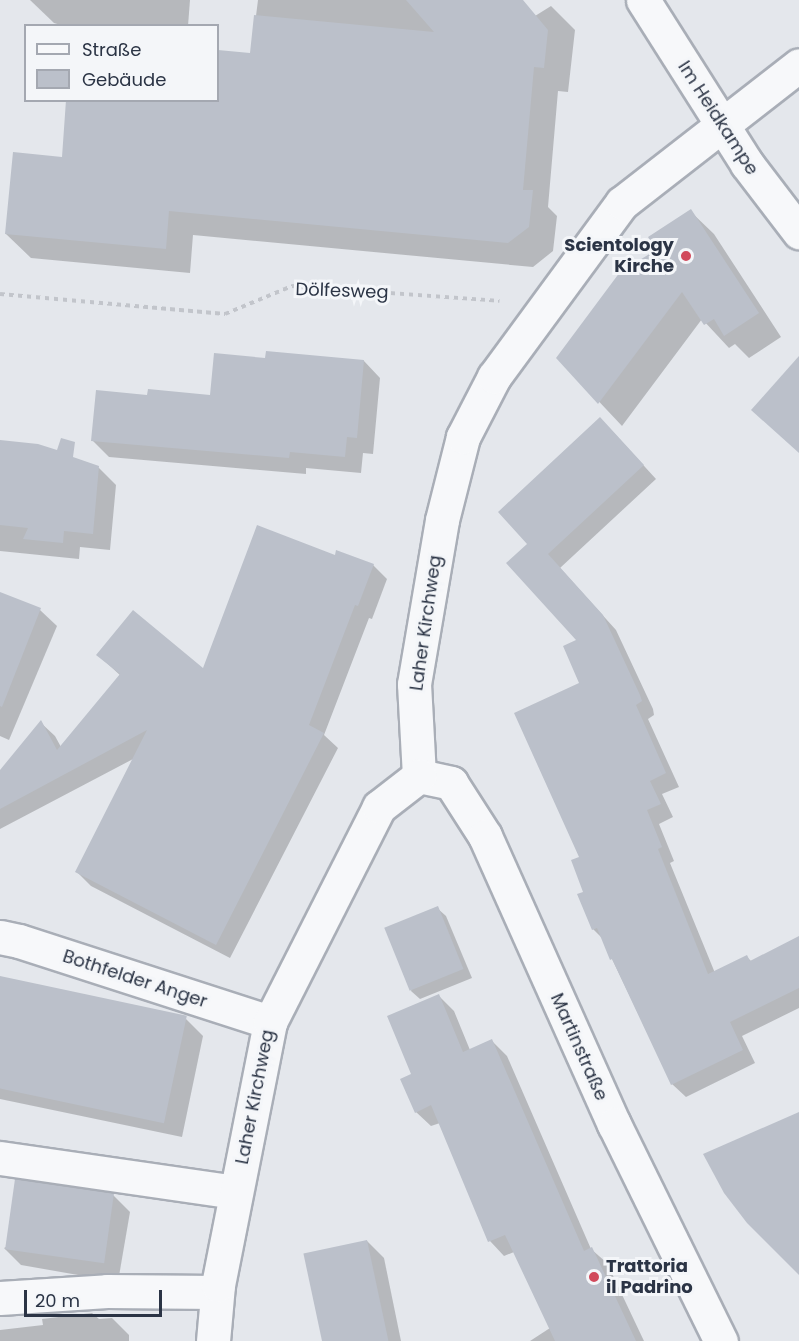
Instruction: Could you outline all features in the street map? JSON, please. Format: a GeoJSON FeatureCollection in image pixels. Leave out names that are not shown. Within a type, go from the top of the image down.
{"type":"FeatureCollection","features":[{"type":"Feature","properties":{"kind":"street","name":"Im Heidkampe"},"geometry":{"type":"LineString","coordinates":[[643,0],[753,173],[799,232]]}},
{"type":"Feature","properties":{"kind":"street","name":"Laher Kirchweg"},"geometry":{"type":"LineString","coordinates":[[213,1341],[217,1292],[270,1022],[380,807],[419,776],[414,684],[442,520],[463,437],[494,376],[622,203],[799,65]]}},
{"type":"Feature","properties":{"kind":"street","name":"Martinstraße"},"geometry":{"type":"LineString","coordinates":[[419,776],[451,783],[485,837],[614,1124],[722,1341]]}},
{"type":"Feature","properties":{"kind":"street","name":"Bothfelder Anger"},"geometry":{"type":"LineString","coordinates":[[0,937],[19,941],[270,1022]]}},
{"type":"Feature","properties":{"kind":"street"},"geometry":{"type":"LineString","coordinates":[[0,1158],[236,1192]]}},
{"type":"Feature","properties":{"kind":"street"},"geometry":{"type":"LineString","coordinates":[[0,1298],[107,1291],[217,1292]]}},
{"type":"Feature","properties":{"kind":"path","name":"Dölfesweg"},"geometry":{"type":"LineString","coordinates":[[0,294],[225,314],[292,286],[476,298],[545,307]]}},
{"type":"Feature","properties":{"kind":"building"},"geometry":{"type":"Polygon","coordinates":[[[406,0],[523,0],[548,30],[544,68],[534,67],[523,190],[533,190],[529,227],[508,243],[169,211],[166,249],[5,234],[13,152],[62,157],[66,102],[219,102],[219,50],[250,53],[254,15],[434,32],[406,0]]]}},
{"type":"Feature","properties":{"kind":"building"},"geometry":{"type":"Polygon","coordinates":[[[691,209],[759,313],[724,336],[714,319],[704,325],[682,292],[598,404],[556,358],[620,272],[656,250],[648,237],[691,209]]]}},
{"type":"Feature","properties":{"kind":"building"},"geometry":{"type":"Polygon","coordinates":[[[266,351],[364,360],[357,438],[347,437],[345,457],[290,452],[289,458],[91,441],[96,390],[147,395],[148,389],[210,395],[214,353],[265,358],[266,351]]]}},
{"type":"Feature","properties":{"kind":"building"},"geometry":{"type":"Polygon","coordinates":[[[799,356],[799,453],[751,410],[799,356]]]}},
{"type":"Feature","properties":{"kind":"building"},"geometry":{"type":"Polygon","coordinates":[[[600,417],[644,465],[548,554],[603,615],[640,695],[642,701],[636,705],[666,773],[650,781],[661,804],[647,810],[662,847],[658,849],[708,974],[747,955],[750,961],[799,936],[799,988],[730,1022],[743,1050],[671,1085],[612,959],[610,960],[597,928],[592,930],[577,894],[583,892],[571,860],[579,857],[514,713],[579,683],[563,646],[576,640],[506,563],[527,544],[498,512],[600,417]]]}},
{"type":"Feature","properties":{"kind":"building"},"geometry":{"type":"Polygon","coordinates":[[[61,438],[75,442],[73,457],[99,466],[93,534],[64,531],[63,543],[23,539],[28,528],[0,525],[0,440],[38,444],[57,450],[61,438]]]}},
{"type":"Feature","properties":{"kind":"building"},"geometry":{"type":"Polygon","coordinates":[[[257,525],[335,555],[336,550],[374,564],[358,606],[355,605],[309,725],[324,733],[216,945],[75,872],[147,730],[0,809],[0,770],[41,720],[57,750],[120,674],[96,655],[133,610],[203,668],[257,525]]]}},
{"type":"Feature","properties":{"kind":"building"},"geometry":{"type":"Polygon","coordinates":[[[0,592],[41,608],[2,707],[0,706],[0,592]]]}},
{"type":"Feature","properties":{"kind":"building"},"geometry":{"type":"Polygon","coordinates":[[[438,906],[463,969],[410,991],[384,928],[438,906]]]}},
{"type":"Feature","properties":{"kind":"building"},"geometry":{"type":"Polygon","coordinates":[[[0,976],[187,1016],[164,1123],[0,1088],[0,976]]]}},
{"type":"Feature","properties":{"kind":"building"},"geometry":{"type":"Polygon","coordinates":[[[439,994],[463,1052],[492,1039],[584,1251],[592,1247],[636,1341],[555,1341],[505,1235],[488,1242],[431,1105],[415,1113],[400,1079],[411,1074],[387,1016],[439,994]]]}},
{"type":"Feature","properties":{"kind":"building"},"geometry":{"type":"Polygon","coordinates":[[[799,1112],[799,1275],[747,1223],[724,1193],[703,1154],[799,1112]]]}},
{"type":"Feature","properties":{"kind":"building"},"geometry":{"type":"Polygon","coordinates":[[[15,1179],[114,1193],[104,1263],[5,1249],[15,1179]]]}},
{"type":"Feature","properties":{"kind":"building"},"geometry":{"type":"Polygon","coordinates":[[[367,1240],[388,1341],[322,1341],[303,1254],[367,1240]]]}},
{"type":"Feature","properties":{"kind":"place","name":"Scientology Kirche"},"geometry":{"type":"Point","coordinates":[686,256]}},
{"type":"Feature","properties":{"kind":"place","name":"Trattoria il Padrino"},"geometry":{"type":"Point","coordinates":[594,1277]}}]}
